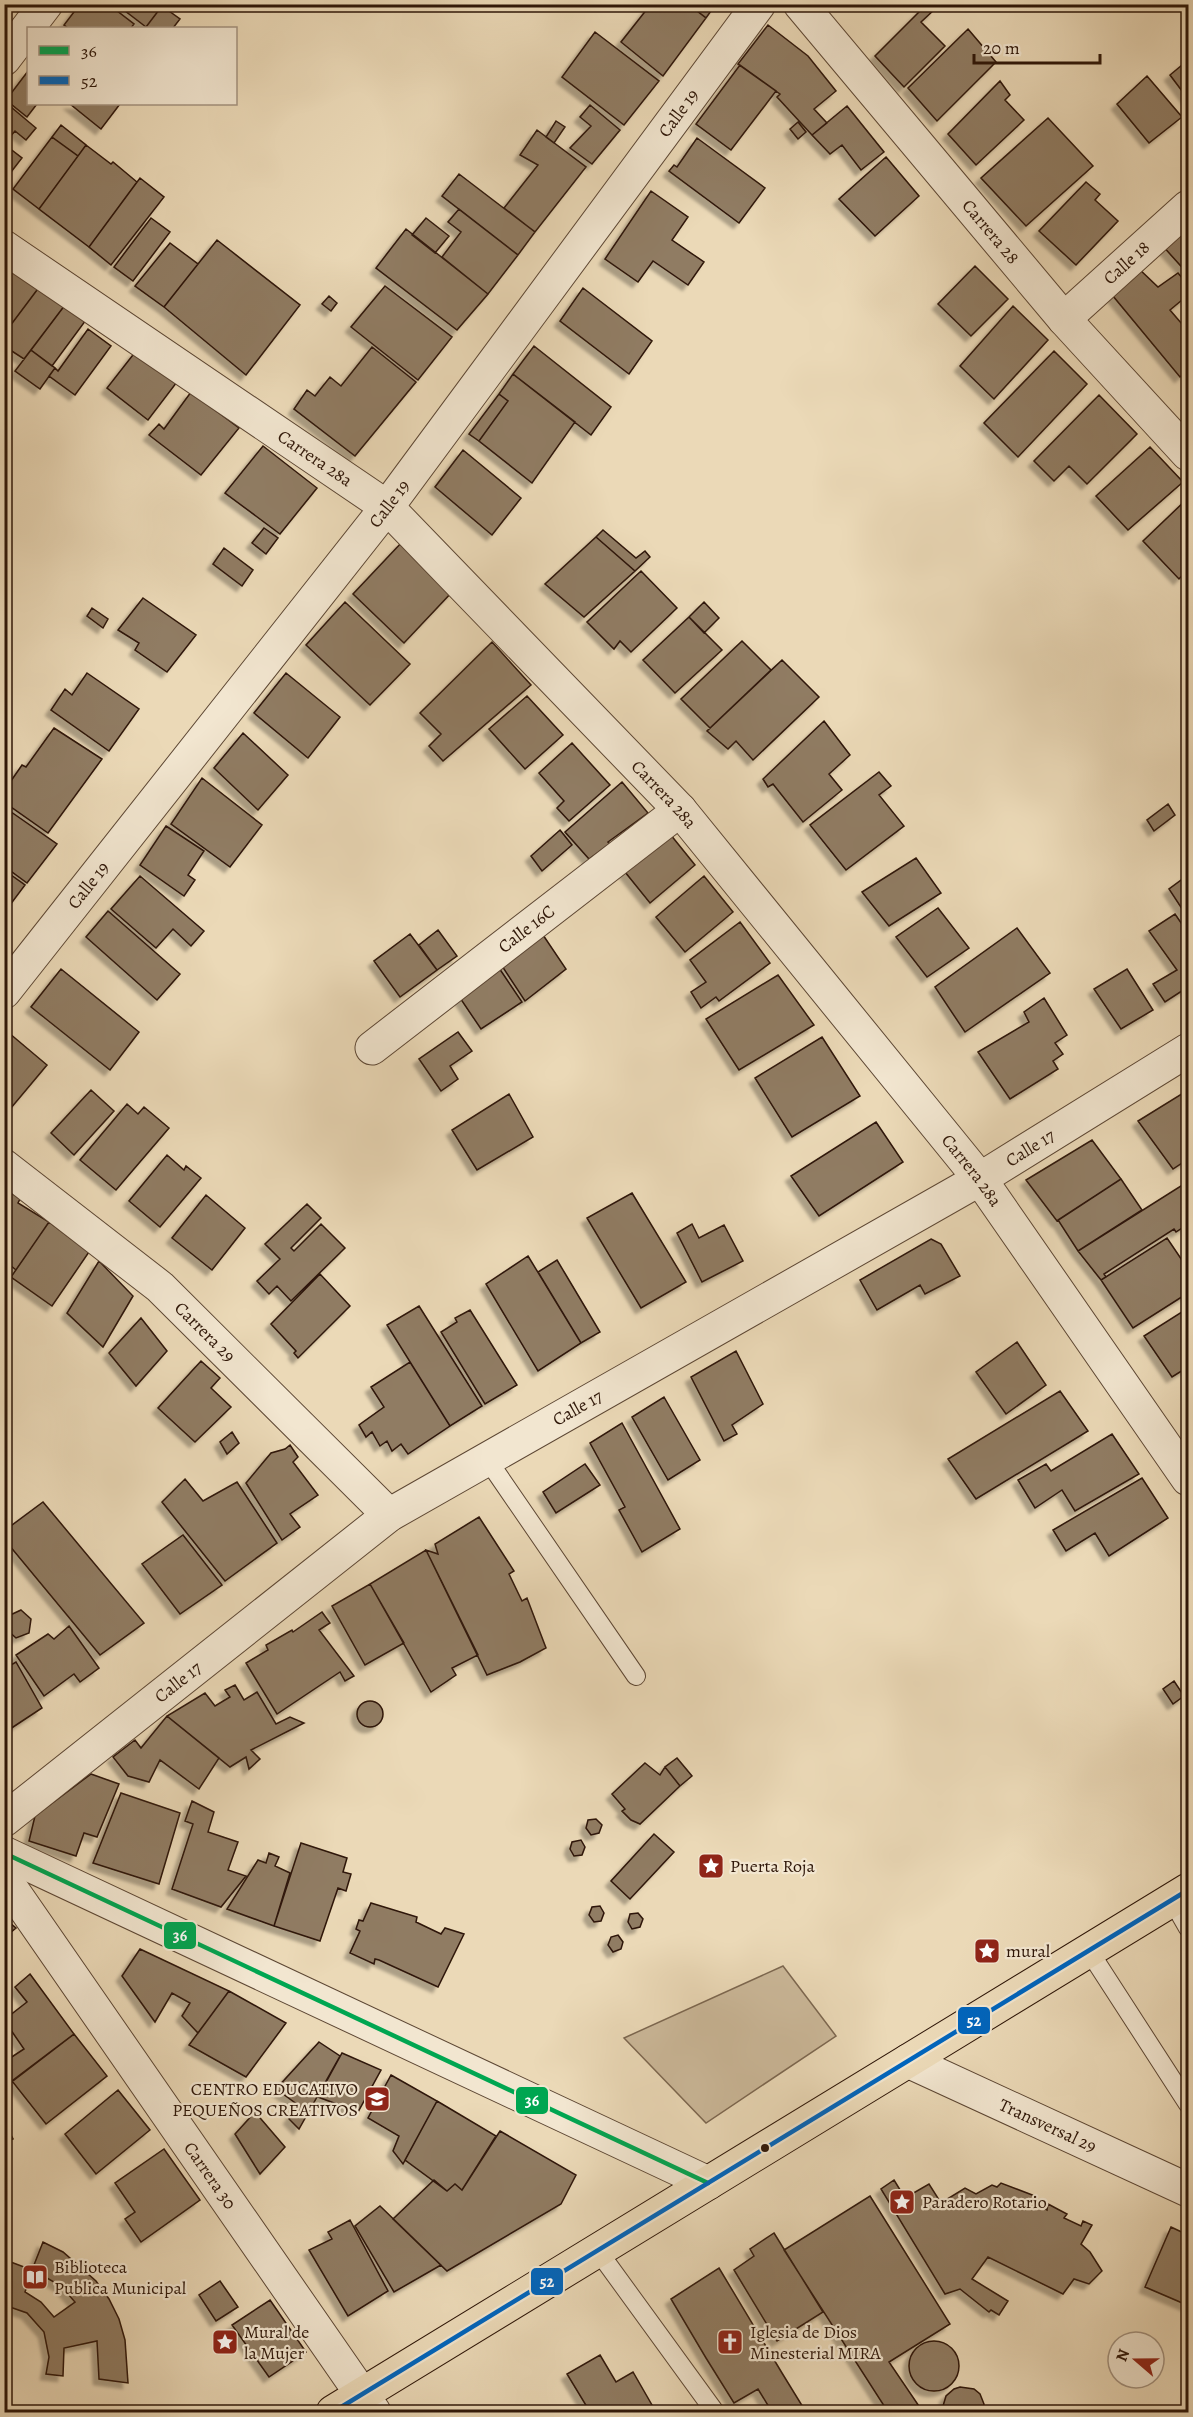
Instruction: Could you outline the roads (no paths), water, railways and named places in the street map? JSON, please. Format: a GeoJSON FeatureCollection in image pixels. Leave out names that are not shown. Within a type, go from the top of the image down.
{"type":"FeatureCollection","features":[{"type":"Feature","properties":{"kind":"highway"},"geometry":{"type":"LineString","coordinates":[[333,2412],[368,2403],[598,2251],[1180,1895]]}},
{"type":"Feature","properties":{"kind":"street"},"geometry":{"type":"LineString","coordinates":[[28,27],[46,4]]}},
{"type":"Feature","properties":{"kind":"street","name":"Calle 19"},"geometry":{"type":"LineString","coordinates":[[4,992],[387,507],[759,4]]}},
{"type":"Feature","properties":{"kind":"street","name":"Carrera 28"},"geometry":{"type":"LineString","coordinates":[[800,4],[1064,319],[1188,454]]}},
{"type":"Feature","properties":{"kind":"street"},"geometry":{"type":"LineString","coordinates":[[4,59],[27,29]]}},
{"type":"Feature","properties":{"kind":"street","name":"Calle 18"},"geometry":{"type":"LineString","coordinates":[[1064,319],[1188,207]]}},
{"type":"Feature","properties":{"kind":"street","name":"Carrera 28a"},"geometry":{"type":"LineString","coordinates":[[4,247],[387,507],[680,810],[980,1179],[1188,1479]]}},
{"type":"Feature","properties":{"kind":"street","name":"Calle 16C"},"geometry":{"type":"LineString","coordinates":[[372,1048],[680,810]]}},
{"type":"Feature","properties":{"kind":"street","name":"Calle 17"},"geometry":{"type":"LineString","coordinates":[[4,1820],[389,1515],[980,1179],[1188,1050]]}},
{"type":"Feature","properties":{"kind":"street","name":"Carrera 29"},"geometry":{"type":"LineString","coordinates":[[4,1166],[160,1287],[389,1515]]}},
{"type":"Feature","properties":{"kind":"street"},"geometry":{"type":"LineString","coordinates":[[4,1853],[708,2183]]}},
{"type":"Feature","properties":{"kind":"street","name":"Carrera 30"},"geometry":{"type":"LineString","coordinates":[[4,1878],[368,2403]]}},
{"type":"Feature","properties":{"kind":"street","name":"Transversal 29"},"geometry":{"type":"LineString","coordinates":[[908,2061],[1188,2190]]}},
{"type":"Feature","properties":{"kind":"lane"},"geometry":{"type":"LineString","coordinates":[[487,1460],[636,1676]]}},
{"type":"Feature","properties":{"kind":"lane"},"geometry":{"type":"LineString","coordinates":[[1180,1895],[1188,1928]]}},
{"type":"Feature","properties":{"kind":"lane"},"geometry":{"type":"LineString","coordinates":[[1089,1951],[1188,2104]]}},
{"type":"Feature","properties":{"kind":"lane"},"geometry":{"type":"LineString","coordinates":[[598,2251],[715,2412]]}},
{"type":"Feature","properties":{"kind":"place","name":"Puerta Roja"},"geometry":{"type":"Point","coordinates":[711,1866]}},
{"type":"Feature","properties":{"kind":"place","name":"mural"},"geometry":{"type":"Point","coordinates":[987,1951]}},
{"type":"Feature","properties":{"kind":"place","name":"CENTRO EDUCATIVO PEQUEÑOS CREATIVOS"},"geometry":{"type":"Point","coordinates":[377,2099]}},
{"type":"Feature","properties":{"kind":"place","name":"Paradero Rotario"},"geometry":{"type":"Point","coordinates":[902,2202]}},
{"type":"Feature","properties":{"kind":"place","name":"Biblioteca Publica Municipal"},"geometry":{"type":"Point","coordinates":[35,2277]}},
{"type":"Feature","properties":{"kind":"place","name":"Mural de la Mujer"},"geometry":{"type":"Point","coordinates":[225,2342]}},
{"type":"Feature","properties":{"kind":"place","name":"Iglesia de Dios Minesterial MIRA"},"geometry":{"type":"Point","coordinates":[730,2342]}}]}
